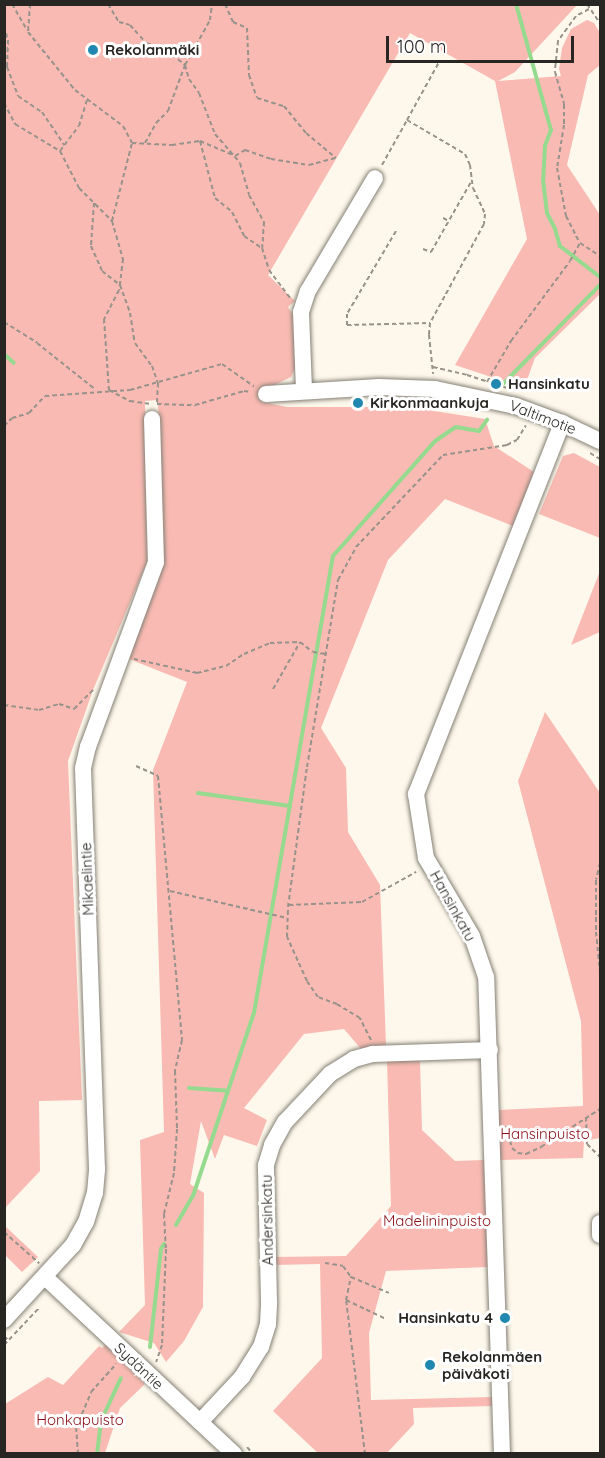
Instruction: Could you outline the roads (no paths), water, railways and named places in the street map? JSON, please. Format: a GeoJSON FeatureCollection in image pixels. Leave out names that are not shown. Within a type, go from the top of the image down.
{"type":"FeatureCollection","features":[{"type":"Feature","properties":{"kind":"street"},"geometry":{"type":"LineString","coordinates":[[304,390],[301,312],[308,291],[375,178]]}},
{"type":"Feature","properties":{"kind":"street","name":"Valtimotie"},"geometry":{"type":"LineString","coordinates":[[266,394],[379,387],[435,397],[507,403],[562,423],[600,441]]}},
{"type":"Feature","properties":{"kind":"street","name":"Mikaelintie"},"geometry":{"type":"LineString","coordinates":[[4,1320],[45,1272],[73,1245],[86,1222],[95,1193],[97,1169],[83,768],[88,747],[156,562],[154,409]]}},
{"type":"Feature","properties":{"kind":"street","name":"Hansinkatu"},"geometry":{"type":"LineString","coordinates":[[502,1454],[486,977],[472,936],[426,858],[416,794],[562,423]]}},
{"type":"Feature","properties":{"kind":"street","name":"Andersinkatu"},"geometry":{"type":"LineString","coordinates":[[201,1422],[253,1363],[261,1347],[267,1324],[266,1165],[272,1144],[285,1122],[330,1074],[354,1059],[373,1054],[490,1050]]}},
{"type":"Feature","properties":{"kind":"street"},"geometry":{"type":"LineString","coordinates":[[600,1223],[600,1235]]}},
{"type":"Feature","properties":{"kind":"street","name":"Sydäntie"},"geometry":{"type":"LineString","coordinates":[[45,1272],[126,1353],[234,1454]]}},
{"type":"Feature","properties":{"kind":"waterway"},"geometry":{"type":"LineString","coordinates":[[516,4],[551,130],[545,146],[543,180],[547,213],[560,246],[600,277]]}},
{"type":"Feature","properties":{"kind":"waterway"},"geometry":{"type":"LineString","coordinates":[[503,384],[600,285]]}},
{"type":"Feature","properties":{"kind":"waterway"},"geometry":{"type":"LineString","coordinates":[[4,354],[14,363]]}},
{"type":"Feature","properties":{"kind":"waterway"},"geometry":{"type":"LineString","coordinates":[[176,1225],[193,1196],[254,1013],[333,556],[435,441],[456,427],[479,431],[487,420]]}},
{"type":"Feature","properties":{"kind":"waterway"},"geometry":{"type":"LineString","coordinates":[[198,793],[290,806]]}},
{"type":"Feature","properties":{"kind":"waterway"},"geometry":{"type":"LineString","coordinates":[[189,1088],[228,1091]]}},
{"type":"Feature","properties":{"kind":"waterway"},"geometry":{"type":"LineString","coordinates":[[150,1347],[161,1249],[164,1244]]}},
{"type":"Feature","properties":{"kind":"waterway"},"geometry":{"type":"LineString","coordinates":[[97,1454],[101,1421],[121,1378]]}},
{"type":"Feature","properties":{"kind":"place","name":"Rekolanmäki"},"geometry":{"type":"Point","coordinates":[93,50]}},
{"type":"Feature","properties":{"kind":"place","name":"Hansinkatu"},"geometry":{"type":"Point","coordinates":[496,384]}},
{"type":"Feature","properties":{"kind":"place","name":"Kirkonmaankuja"},"geometry":{"type":"Point","coordinates":[358,403]}},
{"type":"Feature","properties":{"kind":"place","name":"Hansinkatu 4"},"geometry":{"type":"Point","coordinates":[505,1318]}},
{"type":"Feature","properties":{"kind":"place","name":"Rekolanmäen päiväkoti"},"geometry":{"type":"Point","coordinates":[430,1365]}},
{"type":"Feature","properties":{"kind":"park label","name":"Hansinpuisto"},"geometry":{"type":"Point","coordinates":[545,1134]}},
{"type":"Feature","properties":{"kind":"park label","name":"Madelininpuisto"},"geometry":{"type":"Point","coordinates":[437,1221]}},
{"type":"Feature","properties":{"kind":"park label","name":"Honkapuisto"},"geometry":{"type":"Point","coordinates":[80,1420]}}]}
